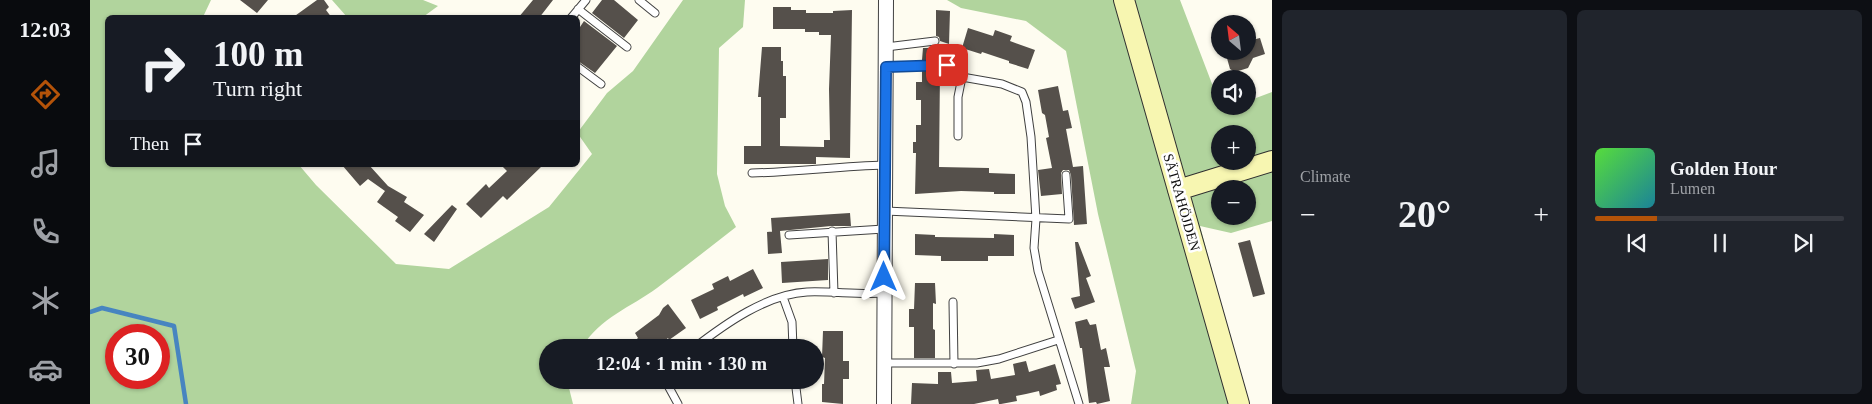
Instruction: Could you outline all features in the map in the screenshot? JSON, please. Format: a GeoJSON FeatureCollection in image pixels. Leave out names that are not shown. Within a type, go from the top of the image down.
{"type":"FeatureCollection","features":[{"type":"Feature","properties":{"kind":"street"},"geometry":{"type":"LineString","coordinates":[[885,403],[883,363],[886,0]]}},
{"type":"Feature","properties":{"kind":"street","name":"SÄTRAHÖJDEN"},"geometry":{"type":"LineString","coordinates":[[1124,0],[1240,404]]}},
{"type":"Feature","properties":{"kind":"street"},"geometry":{"type":"LineString","coordinates":[[1178,190],[1272,161]]}},
{"type":"Feature","properties":{"kind":"lane"},"geometry":{"type":"LineString","coordinates":[[573,15],[586,0]]}},
{"type":"Feature","properties":{"kind":"lane"},"geometry":{"type":"LineString","coordinates":[[639,0],[656,13]]}},
{"type":"Feature","properties":{"kind":"lane"},"geometry":{"type":"LineString","coordinates":[[578,9],[627,47]]}},
{"type":"Feature","properties":{"kind":"lane"},"geometry":{"type":"LineString","coordinates":[[886,47],[935,41]]}},
{"type":"Feature","properties":{"kind":"lane"},"geometry":{"type":"LineString","coordinates":[[886,67],[947,65],[962,78],[1002,84],[1022,92],[1026,102],[1031,137],[1036,219],[1034,248],[1038,271],[1079,404]]}},
{"type":"Feature","properties":{"kind":"lane"},"geometry":{"type":"LineString","coordinates":[[580,68],[601,84]]}},
{"type":"Feature","properties":{"kind":"lane"},"geometry":{"type":"LineString","coordinates":[[958,136],[958,97],[962,78]]}},
{"type":"Feature","properties":{"kind":"lane"},"geometry":{"type":"LineString","coordinates":[[752,173],[797,172],[819,168],[885,165]]}},
{"type":"Feature","properties":{"kind":"lane"},"geometry":{"type":"LineString","coordinates":[[885,211],[1069,219],[1066,176]]}},
{"type":"Feature","properties":{"kind":"lane"},"geometry":{"type":"LineString","coordinates":[[789,235],[884,229]]}},
{"type":"Feature","properties":{"kind":"lane"},"geometry":{"type":"LineString","coordinates":[[832,231],[834,293]]}},
{"type":"Feature","properties":{"kind":"lane"},"geometry":{"type":"LineString","coordinates":[[706,339],[728,322],[783,296],[806,292],[885,293]]}},
{"type":"Feature","properties":{"kind":"lane"},"geometry":{"type":"LineString","coordinates":[[783,296],[792,322],[793,339]]}},
{"type":"Feature","properties":{"kind":"lane"},"geometry":{"type":"LineString","coordinates":[[953,302],[954,364]]}},
{"type":"Feature","properties":{"kind":"lane"},"geometry":{"type":"LineString","coordinates":[[883,363],[977,363],[999,359],[1058,340]]}},
{"type":"Feature","properties":{"kind":"lane"},"geometry":{"type":"LineString","coordinates":[[670,389],[678,404]]}},
{"type":"Feature","properties":{"kind":"lane"},"geometry":{"type":"LineString","coordinates":[[796,389],[798,404]]}},
{"type":"Feature","properties":{"kind":"green space"},"geometry":{"type":"Polygon","coordinates":[[[90,0],[211,0],[204,15],[105,15],[105,167],[301,167],[316,185],[396,264],[449,269],[549,207],[592,154],[580,137],[580,129],[607,93],[633,71],[683,0],[745,0],[743,27],[719,48],[717,174],[725,206],[736,227],[657,288],[616,314],[588,339],[539,339],[539,389],[569,389],[573,404],[90,404],[90,0]]]}},
{"type":"Feature","properties":{"kind":"green space"},"geometry":{"type":"Polygon","coordinates":[[[332,0],[423,0],[438,6],[426,15],[345,15],[332,0]]]}},
{"type":"Feature","properties":{"kind":"green space"},"geometry":{"type":"Polygon","coordinates":[[[947,0],[1180,0],[1211,81],[1211,115],[1256,115],[1256,98],[1272,92],[1272,221],[1231,233],[1200,226],[1248,404],[1131,404],[1136,371],[1098,214],[1066,51],[1026,21],[961,8],[947,0]]]}},
{"type":"Feature","properties":{"kind":"building"},"geometry":{"type":"Polygon","coordinates":[[[240,0],[268,0],[257,13],[240,0]]]}},
{"type":"Feature","properties":{"kind":"building"},"geometry":{"type":"Polygon","coordinates":[[[317,0],[324,0],[329,7],[326,10],[330,15],[296,15],[317,0]]]}},
{"type":"Feature","properties":{"kind":"building"},"geometry":{"type":"Polygon","coordinates":[[[533,0],[553,0],[541,15],[520,15],[533,0]]]}},
{"type":"Feature","properties":{"kind":"building"},"geometry":{"type":"Polygon","coordinates":[[[602,0],[614,0],[638,20],[624,38],[592,13],[602,0]]]}},
{"type":"Feature","properties":{"kind":"building"},"geometry":{"type":"Polygon","coordinates":[[[773,7],[791,7],[791,10],[806,10],[806,13],[833,13],[833,11],[852,10],[850,158],[816,157],[816,164],[744,164],[744,146],[761,146],[761,97],[758,97],[762,47],[781,47],[783,76],[786,76],[786,118],[780,118],[780,146],[824,147],[824,140],[830,140],[831,35],[819,35],[819,32],[805,32],[805,29],[773,29],[773,7]]]}},
{"type":"Feature","properties":{"kind":"building"},"geometry":{"type":"Polygon","coordinates":[[[936,10],[950,11],[949,44],[940,41],[939,37],[936,36],[936,10]]]}},
{"type":"Feature","properties":{"kind":"building"},"geometry":{"type":"Polygon","coordinates":[[[584,21],[617,46],[595,73],[580,62],[580,27],[584,21]]]}},
{"type":"Feature","properties":{"kind":"building"},"geometry":{"type":"Polygon","coordinates":[[[968,28],[993,36],[995,30],[1012,36],[1010,41],[1035,50],[1028,69],[982,52],[981,54],[962,48],[968,28]]]}},
{"type":"Feature","properties":{"kind":"building"},"geometry":{"type":"Polygon","coordinates":[[[1260,38],[1265,54],[1256,57],[1256,39],[1260,38]]]}},
{"type":"Feature","properties":{"kind":"building"},"geometry":{"type":"Polygon","coordinates":[[[923,48],[944,48],[943,60],[922,60],[923,48]]]}},
{"type":"Feature","properties":{"kind":"building"},"geometry":{"type":"Polygon","coordinates":[[[1228,60],[1252,60],[1248,68],[1242,70],[1230,69],[1228,60]]]}},
{"type":"Feature","properties":{"kind":"building"},"geometry":{"type":"Polygon","coordinates":[[[922,71],[940,71],[939,167],[989,168],[989,173],[1015,174],[1015,194],[961,191],[915,194],[916,153],[913,153],[913,142],[916,142],[916,125],[921,125],[921,100],[916,100],[916,82],[922,82],[922,71]]]}},
{"type":"Feature","properties":{"kind":"building"},"geometry":{"type":"Polygon","coordinates":[[[1058,86],[1063,111],[1068,110],[1072,128],[1066,129],[1073,167],[1083,166],[1087,224],[1074,225],[1071,175],[1069,170],[1063,170],[1061,173],[1062,194],[1041,196],[1038,170],[1052,168],[1046,138],[1049,137],[1038,90],[1058,86]]]}},
{"type":"Feature","properties":{"kind":"building"},"geometry":{"type":"Polygon","coordinates":[[[344,167],[371,167],[388,186],[407,197],[404,202],[424,215],[410,232],[395,221],[398,217],[377,202],[385,191],[368,179],[360,186],[344,167]]]}},
{"type":"Feature","properties":{"kind":"building"},"geometry":{"type":"Polygon","coordinates":[[[503,167],[541,167],[507,200],[503,196],[481,218],[466,204],[486,184],[489,188],[507,171],[503,167]]]}},
{"type":"Feature","properties":{"kind":"building"},"geometry":{"type":"Polygon","coordinates":[[[452,205],[457,209],[434,242],[424,234],[452,205]]]}},
{"type":"Feature","properties":{"kind":"building"},"geometry":{"type":"Polygon","coordinates":[[[850,213],[851,226],[780,231],[782,253],[768,254],[767,232],[772,232],[771,218],[850,213]]]}},
{"type":"Feature","properties":{"kind":"building"},"geometry":{"type":"Polygon","coordinates":[[[915,234],[935,235],[935,237],[994,238],[994,234],[1014,235],[1014,256],[988,256],[988,261],[941,261],[941,256],[915,255],[915,234]]]}},
{"type":"Feature","properties":{"kind":"building"},"geometry":{"type":"Polygon","coordinates":[[[1250,240],[1265,294],[1253,297],[1238,243],[1250,240]]]}},
{"type":"Feature","properties":{"kind":"building"},"geometry":{"type":"Polygon","coordinates":[[[1075,242],[1078,242],[1091,276],[1086,278],[1095,302],[1075,309],[1071,298],[1080,296],[1075,242]]]}},
{"type":"Feature","properties":{"kind":"building"},"geometry":{"type":"Polygon","coordinates":[[[828,259],[828,280],[782,283],[781,262],[828,259]]]}},
{"type":"Feature","properties":{"kind":"building"},"geometry":{"type":"Polygon","coordinates":[[[753,269],[763,288],[744,297],[743,294],[717,307],[718,310],[700,319],[691,300],[714,289],[712,284],[728,276],[730,281],[753,269]]]}},
{"type":"Feature","properties":{"kind":"building"},"geometry":{"type":"Polygon","coordinates":[[[915,283],[935,283],[936,304],[933,303],[933,329],[935,330],[935,358],[914,358],[914,327],[909,327],[909,309],[914,309],[915,283]]]}},
{"type":"Feature","properties":{"kind":"building"},"geometry":{"type":"Polygon","coordinates":[[[668,304],[686,328],[670,339],[637,339],[635,333],[659,315],[668,304]]]}},
{"type":"Feature","properties":{"kind":"building"},"geometry":{"type":"Polygon","coordinates":[[[1087,319],[1090,325],[1096,324],[1101,350],[1106,348],[1110,367],[1104,367],[1110,401],[1097,404],[1096,402],[1089,403],[1082,348],[1080,348],[1075,322],[1087,319]]]}},
{"type":"Feature","properties":{"kind":"building"},"geometry":{"type":"Polygon","coordinates":[[[823,331],[843,331],[843,361],[849,361],[849,379],[843,379],[843,404],[822,402],[825,358],[823,331]]]}},
{"type":"Feature","properties":{"kind":"building"},"geometry":{"type":"Polygon","coordinates":[[[1026,361],[1029,372],[1055,364],[1061,384],[1056,385],[1057,390],[1040,396],[1039,391],[1016,396],[1017,401],[1001,404],[999,404],[998,399],[974,404],[911,404],[912,383],[938,384],[938,372],[951,372],[952,383],[977,381],[976,370],[989,369],[991,379],[1015,375],[1013,364],[1026,361]]]}},
{"type":"Feature","properties":{"kind":"waterway"},"geometry":{"type":"LineString","coordinates":[[90,312],[102,308],[174,326],[186,404]]}},
{"type":"Feature","properties":{"kind":"route"},"geometry":{"type":"LineString","coordinates":[[884,277],[886,67],[947,65]]}}]}
